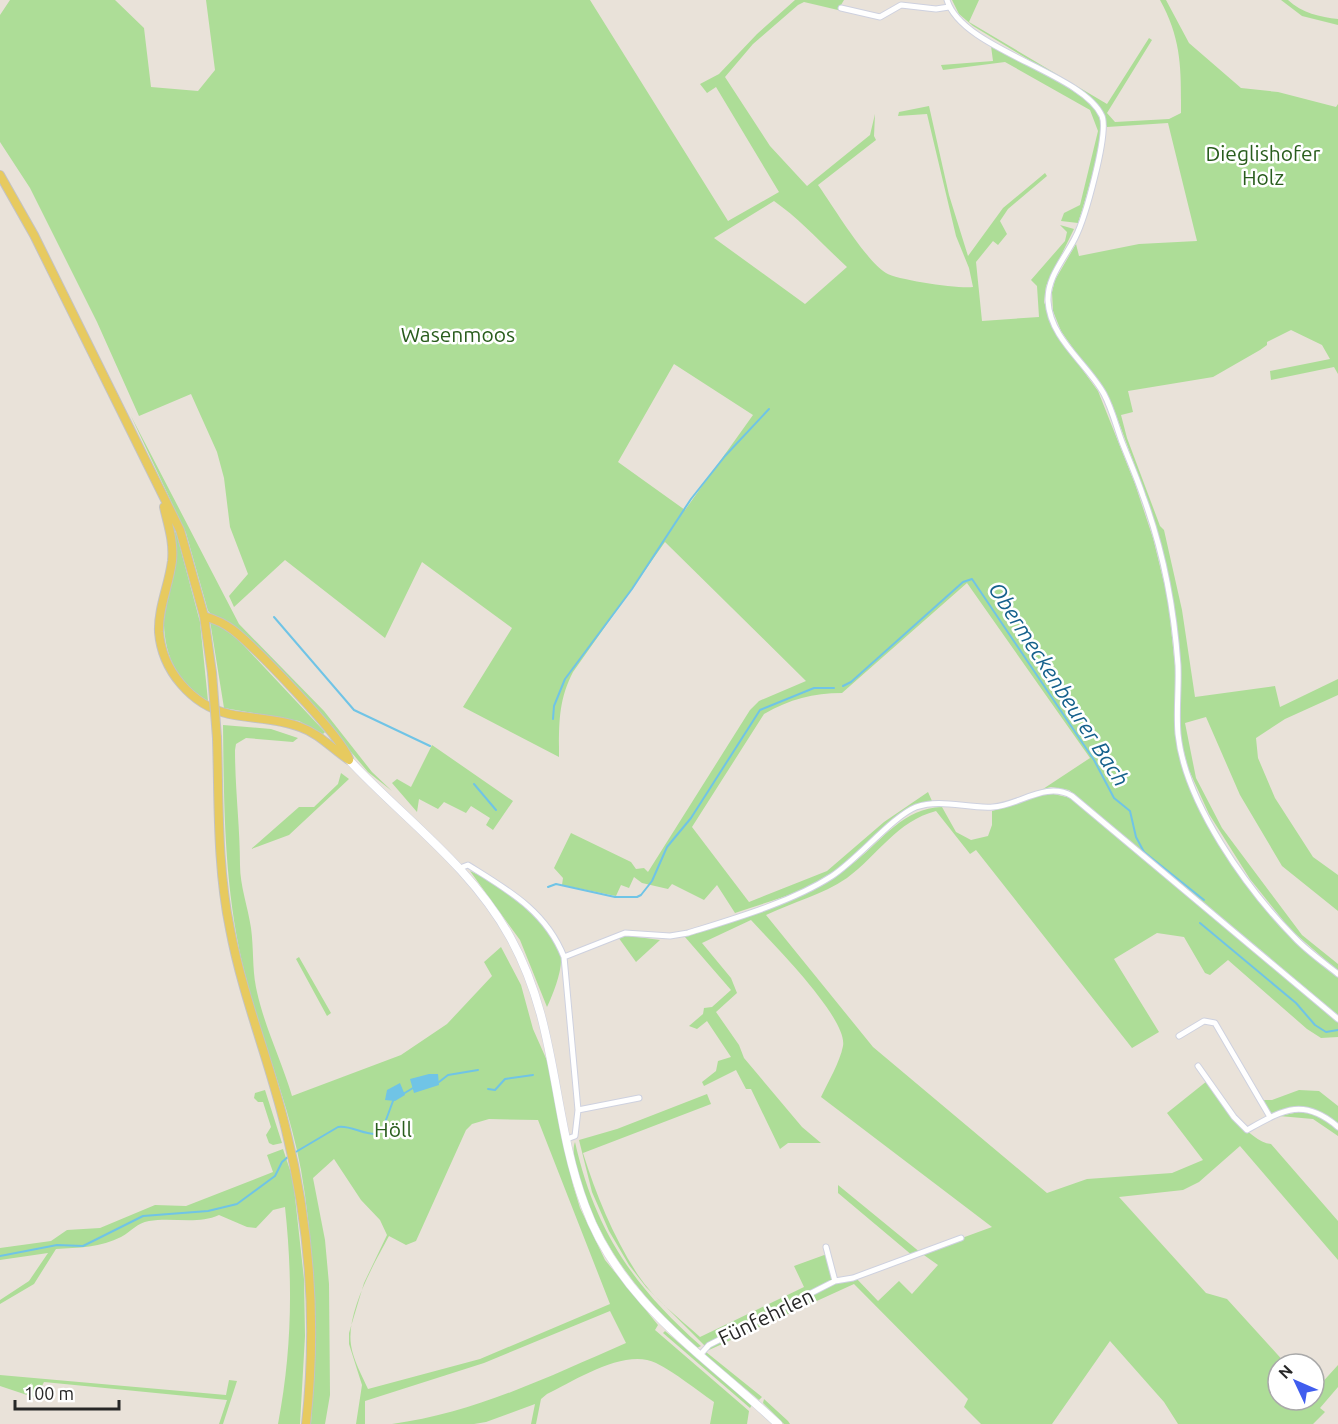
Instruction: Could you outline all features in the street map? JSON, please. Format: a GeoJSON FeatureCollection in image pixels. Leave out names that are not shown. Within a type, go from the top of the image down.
{"type":"FeatureCollection","features":[{"type":"Feature","properties":{"kind":"main road"},"geometry":{"type":"LineString","coordinates":[[0,175],[34,234],[166,501],[189,556],[204,616],[218,738],[221,866],[229,927],[245,993],[286,1128],[305,1227],[311,1305],[306,1424]]}},
{"type":"Feature","properties":{"kind":"main road"},"geometry":{"type":"LineString","coordinates":[[166,501],[164,508],[170,528],[172,558],[159,630],[164,655],[176,679],[196,699],[214,709],[304,728],[324,739],[349,760],[384,798],[460,868],[488,902],[511,938],[532,981],[549,1037],[567,1139],[585,1208],[615,1266],[652,1313],[778,1424]]}},
{"type":"Feature","properties":{"kind":"main road"},"geometry":{"type":"LineString","coordinates":[[204,616],[221,623],[240,636],[325,726],[346,750],[349,760]]}},
{"type":"Feature","properties":{"kind":"street"},"geometry":{"type":"LineString","coordinates":[[947,0],[949,7],[961,20],[990,41],[1086,97],[1101,114],[1104,132],[1088,201],[1080,227],[1050,287],[1048,305],[1068,347],[1105,396],[1146,506],[1169,594],[1178,665],[1178,735],[1188,776],[1214,828],[1257,894],[1292,935],[1338,974]]}},
{"type":"Feature","properties":{"kind":"street"},"geometry":{"type":"LineString","coordinates":[[841,9],[880,17],[901,5],[939,9],[949,7]]}},
{"type":"Feature","properties":{"kind":"street"},"geometry":{"type":"LineString","coordinates":[[564,957],[618,934],[678,935],[796,894],[822,882],[859,855],[903,816],[918,807],[942,804],[993,807],[1044,792],[1058,791],[1072,796],[1338,1018]]}},
{"type":"Feature","properties":{"kind":"street"},"geometry":{"type":"LineString","coordinates":[[460,868],[468,865],[530,909],[555,933],[564,957],[578,1110],[575,1136],[567,1139]]}},
{"type":"Feature","properties":{"kind":"street"},"geometry":{"type":"LineString","coordinates":[[1179,1035],[1204,1022],[1215,1023],[1270,1117]]}},
{"type":"Feature","properties":{"kind":"street"},"geometry":{"type":"LineString","coordinates":[[1198,1066],[1234,1117],[1247,1130],[1270,1117],[1291,1110],[1311,1110],[1326,1117],[1338,1127]]}},
{"type":"Feature","properties":{"kind":"street"},"geometry":{"type":"LineString","coordinates":[[578,1110],[639,1098]]}},
{"type":"Feature","properties":{"kind":"street","name":"Fünfehrlen"},"geometry":{"type":"LineString","coordinates":[[699,1356],[709,1345],[835,1281],[853,1278],[961,1238]]}},
{"type":"Feature","properties":{"kind":"street","name":"Fünfehrlen"},"geometry":{"type":"LineString","coordinates":[[826,1247],[835,1281]]}},
{"type":"Feature","properties":{"kind":"green space","name":"Wasenmoos"},"geometry":{"type":"Polygon","coordinates":[[[10,0],[115,0],[144,28],[151,87],[198,91],[215,70],[206,0],[590,0],[728,221],[779,192],[716,87],[707,93],[700,84],[719,74],[757,34],[795,0],[844,0],[838,10],[804,2],[798,5],[753,44],[725,77],[770,146],[807,186],[870,135],[875,114],[874,136],[876,140],[818,185],[869,257],[878,267],[892,276],[955,287],[973,287],[969,268],[956,236],[927,114],[898,116],[899,112],[929,106],[949,195],[968,256],[1003,208],[1045,173],[1047,176],[1008,209],[1000,221],[1007,234],[998,245],[993,241],[976,262],[982,321],[1039,317],[1037,286],[1031,280],[1065,241],[1067,232],[1060,225],[1074,229],[1046,286],[1044,302],[1057,335],[1098,391],[1135,484],[1153,538],[1168,599],[1176,676],[1176,738],[1184,773],[1192,792],[1257,898],[1338,977],[1338,1015],[1069,790],[1051,787],[1043,789],[1090,758],[967,583],[842,693],[802,698],[783,704],[764,714],[692,827],[749,902],[827,871],[884,822],[928,792],[932,801],[903,813],[890,822],[842,866],[818,882],[783,897],[735,913],[717,885],[704,900],[672,884],[668,889],[642,883],[634,877],[629,888],[621,885],[616,896],[562,885],[563,878],[554,868],[571,833],[631,862],[636,869],[644,868],[648,872],[750,710],[759,701],[806,681],[665,542],[573,672],[562,703],[559,724],[559,757],[463,707],[512,628],[422,562],[385,638],[285,560],[234,607],[229,596],[248,574],[230,527],[224,478],[217,452],[191,394],[139,416],[97,322],[30,188],[0,142],[0,15],[10,0]],[[774,201],[714,238],[805,304],[847,267],[774,201]],[[674,364],[618,462],[685,510],[753,415],[674,364]]]}},
{"type":"Feature","properties":{"kind":"green space","name":"Dieglishofer Holz"},"geometry":{"type":"Polygon","coordinates":[[[952,0],[979,0],[969,22],[1107,104],[1149,38],[1152,40],[1107,113],[1115,122],[1169,119],[1181,113],[1179,55],[1173,28],[1160,0],[1166,0],[1189,43],[1241,88],[1278,92],[1336,107],[1338,104],[1338,374],[1334,367],[1271,380],[1270,371],[1330,359],[1322,345],[1291,330],[1267,342],[1267,345],[1260,350],[1213,377],[1128,391],[1133,412],[1121,415],[1127,438],[1160,526],[1164,530],[1182,610],[1195,697],[1275,686],[1280,707],[1338,679],[1338,695],[1285,719],[1256,738],[1258,758],[1275,798],[1313,857],[1338,875],[1338,911],[1282,866],[1240,795],[1206,717],[1185,723],[1196,778],[1222,828],[1302,935],[1338,964],[1338,971],[1290,929],[1250,879],[1209,814],[1188,768],[1180,736],[1179,678],[1166,565],[1146,496],[1112,404],[1061,331],[1053,311],[1052,292],[1055,280],[1076,244],[1079,256],[1139,244],[1197,241],[1168,123],[1107,127],[1099,106],[1087,95],[973,26],[959,14],[952,0]]]}},
{"type":"Feature","properties":{"kind":"green space"},"geometry":{"type":"Polygon","coordinates":[[[1281,0],[1288,0],[1312,14],[1338,19],[1338,25],[1302,16],[1281,0]]]}},
{"type":"Feature","properties":{"kind":"green space"},"geometry":{"type":"Polygon","coordinates":[[[991,46],[1052,78],[1084,99],[1095,110],[1100,120],[1097,155],[1078,223],[1061,221],[1064,213],[1080,205],[1098,131],[1090,110],[1005,62],[943,70],[941,65],[993,61],[991,46]]]}},
{"type":"Feature","properties":{"kind":"green space"},"geometry":{"type":"Polygon","coordinates":[[[131,416],[239,624],[324,711],[372,772],[392,791],[368,772],[318,713],[208,611],[186,533],[131,416]]]}},
{"type":"Feature","properties":{"kind":"green space"},"geometry":{"type":"Polygon","coordinates":[[[176,532],[200,622],[208,701],[188,685],[175,667],[167,647],[164,603],[174,533],[176,532]]]}},
{"type":"Feature","properties":{"kind":"green space"},"geometry":{"type":"Polygon","coordinates":[[[210,621],[233,634],[325,732],[323,734],[299,721],[224,708],[210,621]]]}},
{"type":"Feature","properties":{"kind":"green space","name":"Höll"},"geometry":{"type":"Polygon","coordinates":[[[223,725],[271,729],[298,738],[293,742],[246,738],[236,744],[235,750],[240,873],[251,928],[255,984],[264,1019],[292,1096],[401,1055],[447,1024],[492,976],[484,962],[501,947],[521,985],[533,1029],[552,1072],[573,1185],[580,1208],[605,1260],[658,1325],[655,1330],[749,1411],[747,1424],[710,1424],[714,1402],[678,1376],[644,1359],[630,1360],[601,1368],[547,1394],[541,1399],[536,1424],[531,1424],[535,1404],[486,1422],[474,1424],[392,1424],[453,1411],[512,1392],[626,1343],[610,1311],[484,1363],[365,1401],[365,1424],[356,1424],[362,1385],[349,1344],[352,1323],[352,1350],[368,1389],[480,1359],[610,1304],[538,1120],[489,1119],[472,1124],[466,1130],[416,1241],[406,1245],[389,1236],[362,1291],[364,1283],[387,1235],[380,1220],[361,1200],[334,1159],[313,1178],[325,1240],[329,1284],[330,1395],[325,1424],[311,1424],[313,1297],[306,1202],[296,1145],[252,999],[238,943],[229,881],[223,725]]]}},
{"type":"Feature","properties":{"kind":"green space"},"geometry":{"type":"Polygon","coordinates":[[[432,745],[513,801],[493,830],[486,825],[490,818],[471,806],[466,813],[444,802],[438,809],[419,799],[417,812],[392,783],[397,779],[411,787],[432,745]]]}},
{"type":"Feature","properties":{"kind":"green space"},"geometry":{"type":"Polygon","coordinates":[[[341,773],[349,779],[289,835],[251,849],[299,807],[314,807],[338,784],[341,773]]]}},
{"type":"Feature","properties":{"kind":"green space"},"geometry":{"type":"Polygon","coordinates":[[[1049,793],[1071,798],[1338,1021],[1338,1037],[1321,1038],[1307,1029],[1228,960],[1210,975],[1205,973],[1184,937],[1157,933],[1114,959],[1159,1032],[1132,1048],[976,850],[970,854],[936,811],[910,822],[847,878],[818,894],[766,915],[873,1047],[1047,1193],[1087,1179],[1172,1173],[1203,1160],[1167,1113],[1207,1081],[1244,1128],[1253,1136],[1271,1144],[1338,1221],[1338,1260],[1240,1146],[1199,1182],[1183,1190],[1119,1197],[1206,1293],[1227,1299],[1275,1352],[1266,1352],[1266,1412],[1325,1412],[1313,1424],[1178,1424],[1164,1402],[1110,1341],[1052,1424],[981,1424],[964,1407],[968,1399],[854,1284],[709,1350],[660,1301],[700,1337],[804,1287],[794,1266],[827,1254],[835,1281],[855,1277],[878,1301],[899,1281],[912,1294],[938,1265],[921,1253],[992,1227],[821,1097],[837,1065],[843,1046],[841,1033],[833,1017],[806,980],[751,920],[702,943],[731,978],[737,993],[716,1012],[739,1045],[744,1058],[802,1127],[821,1143],[788,1143],[780,1149],[751,1089],[746,1089],[736,1070],[704,1086],[702,1082],[716,1071],[718,1061],[731,1057],[707,1021],[697,1029],[689,1026],[703,1014],[704,1008],[712,1007],[731,990],[685,937],[774,906],[817,887],[856,861],[895,826],[916,813],[942,807],[956,832],[971,840],[988,836],[992,825],[992,811],[1049,793]]]}},
{"type":"Feature","properties":{"kind":"green space"},"geometry":{"type":"Polygon","coordinates":[[[470,871],[495,885],[524,907],[538,920],[557,945],[561,957],[560,969],[547,1007],[520,940],[470,871]]]}},
{"type":"Feature","properties":{"kind":"green space"},"geometry":{"type":"Polygon","coordinates":[[[622,935],[660,940],[636,962],[618,937],[622,935]]]}},
{"type":"Feature","properties":{"kind":"green space"},"geometry":{"type":"Polygon","coordinates":[[[299,957],[331,1013],[327,1016],[296,959],[299,957]]]}},
{"type":"Feature","properties":{"kind":"green space"},"geometry":{"type":"Polygon","coordinates":[[[265,1090],[282,1143],[273,1145],[269,1143],[266,1135],[271,1127],[263,1102],[258,1102],[254,1098],[255,1093],[265,1090]]]}},
{"type":"Feature","properties":{"kind":"green space"},"geometry":{"type":"Polygon","coordinates":[[[1299,1090],[1319,1091],[1338,1106],[1338,1125],[1313,1109],[1289,1109],[1269,1115],[1262,1100],[1272,1100],[1299,1090]]]}},
{"type":"Feature","properties":{"kind":"green space"},"geometry":{"type":"Polygon","coordinates":[[[707,1094],[711,1104],[583,1153],[613,1231],[638,1275],[658,1299],[629,1265],[609,1231],[592,1192],[579,1140],[617,1129],[707,1094]]]}},
{"type":"Feature","properties":{"kind":"green space"},"geometry":{"type":"Polygon","coordinates":[[[1304,1111],[1316,1114],[1338,1129],[1338,1136],[1313,1119],[1279,1116],[1304,1111]]]}},
{"type":"Feature","properties":{"kind":"green space"},"geometry":{"type":"Polygon","coordinates":[[[575,1142],[583,1174],[594,1203],[620,1255],[656,1302],[701,1346],[697,1348],[659,1311],[611,1250],[588,1203],[575,1160],[575,1142]]]}},
{"type":"Feature","properties":{"kind":"green space"},"geometry":{"type":"Polygon","coordinates":[[[283,1149],[293,1179],[304,1279],[305,1336],[300,1424],[278,1424],[286,1370],[290,1316],[285,1207],[273,1210],[256,1228],[247,1227],[219,1215],[202,1220],[158,1220],[141,1224],[121,1237],[106,1243],[56,1249],[34,1284],[0,1304],[0,1300],[29,1281],[48,1253],[0,1260],[0,1248],[51,1241],[67,1230],[100,1228],[155,1205],[186,1206],[273,1172],[267,1155],[283,1149]]]}},
{"type":"Feature","properties":{"kind":"green space"},"geometry":{"type":"Polygon","coordinates":[[[838,1185],[921,1253],[913,1256],[838,1193],[838,1185]]]}},
{"type":"Feature","properties":{"kind":"green space"},"geometry":{"type":"Polygon","coordinates":[[[665,1331],[752,1405],[750,1408],[663,1333],[665,1331]]]}},
{"type":"Feature","properties":{"kind":"green space"},"geometry":{"type":"Polygon","coordinates":[[[706,1352],[762,1397],[759,1400],[705,1355],[706,1352]]]}},
{"type":"Feature","properties":{"kind":"green space"},"geometry":{"type":"Polygon","coordinates":[[[1338,1365],[1338,1387],[1326,1401],[1326,1378],[1338,1365]]]}},
{"type":"Feature","properties":{"kind":"green space"},"geometry":{"type":"Polygon","coordinates":[[[0,1375],[226,1395],[229,1380],[237,1381],[223,1424],[219,1424],[227,1400],[44,1382],[36,1398],[0,1386],[0,1375]]]}},
{"type":"Feature","properties":{"kind":"green space"},"geometry":{"type":"Polygon","coordinates":[[[764,1399],[790,1424],[784,1424],[763,1403],[764,1399]]]}},
{"type":"Feature","properties":{"kind":"water"},"geometry":{"type":"Polygon","coordinates":[[[438,1074],[439,1085],[414,1093],[410,1079],[438,1074]]]}},
{"type":"Feature","properties":{"kind":"water"},"geometry":{"type":"Polygon","coordinates":[[[400,1083],[405,1095],[395,1101],[385,1100],[387,1090],[400,1083]]]}},
{"type":"Feature","properties":{"kind":"waterway"},"geometry":{"type":"LineString","coordinates":[[553,719],[554,706],[565,679],[632,589],[691,499],[725,456],[769,409]]}},
{"type":"Feature","properties":{"kind":"waterway","name":"Obermeckenbeurer Bach"},"geometry":{"type":"LineString","coordinates":[[843,686],[851,682],[963,582],[972,579],[1094,760],[1114,798],[1130,811],[1136,837],[1144,852],[1204,900]]}},
{"type":"Feature","properties":{"kind":"waterway"},"geometry":{"type":"LineString","coordinates":[[274,617],[354,710],[430,746]]}},
{"type":"Feature","properties":{"kind":"waterway","name":"Obermeckenbeurer Bach"},"geometry":{"type":"LineString","coordinates":[[548,887],[556,884],[615,897],[641,895],[652,881],[667,847],[691,818],[760,710],[814,688],[834,688]]}},
{"type":"Feature","properties":{"kind":"waterway"},"geometry":{"type":"LineString","coordinates":[[474,784],[496,810]]}},
{"type":"Feature","properties":{"kind":"waterway","name":"Obermeckenbeurer Bach"},"geometry":{"type":"LineString","coordinates":[[1200,923],[1296,1003],[1315,1025],[1326,1032],[1338,1030]]}},
{"type":"Feature","properties":{"kind":"waterway","name":"Obermeckenbeurer Bach"},"geometry":{"type":"LineString","coordinates":[[439,1082],[448,1075],[478,1070]]}},
{"type":"Feature","properties":{"kind":"waterway","name":"Obermeckenbeurer Bach"},"geometry":{"type":"LineString","coordinates":[[488,1089],[495,1090],[505,1079],[533,1075]]}},
{"type":"Feature","properties":{"kind":"waterway","name":"Obermeckenbeurer Bach"},"geometry":{"type":"LineString","coordinates":[[403,1094],[413,1088]]}},
{"type":"Feature","properties":{"kind":"waterway","name":"Obermeckenbeurer Bach"},"geometry":{"type":"LineString","coordinates":[[294,1153],[338,1127],[377,1134],[383,1128],[393,1101]]}},
{"type":"Feature","properties":{"kind":"waterway","name":"Obermeckenbeurer Bach"},"geometry":{"type":"LineString","coordinates":[[0,1256],[57,1245],[83,1246],[143,1216],[208,1211],[237,1204],[275,1176],[282,1162],[289,1156]]}}]}
